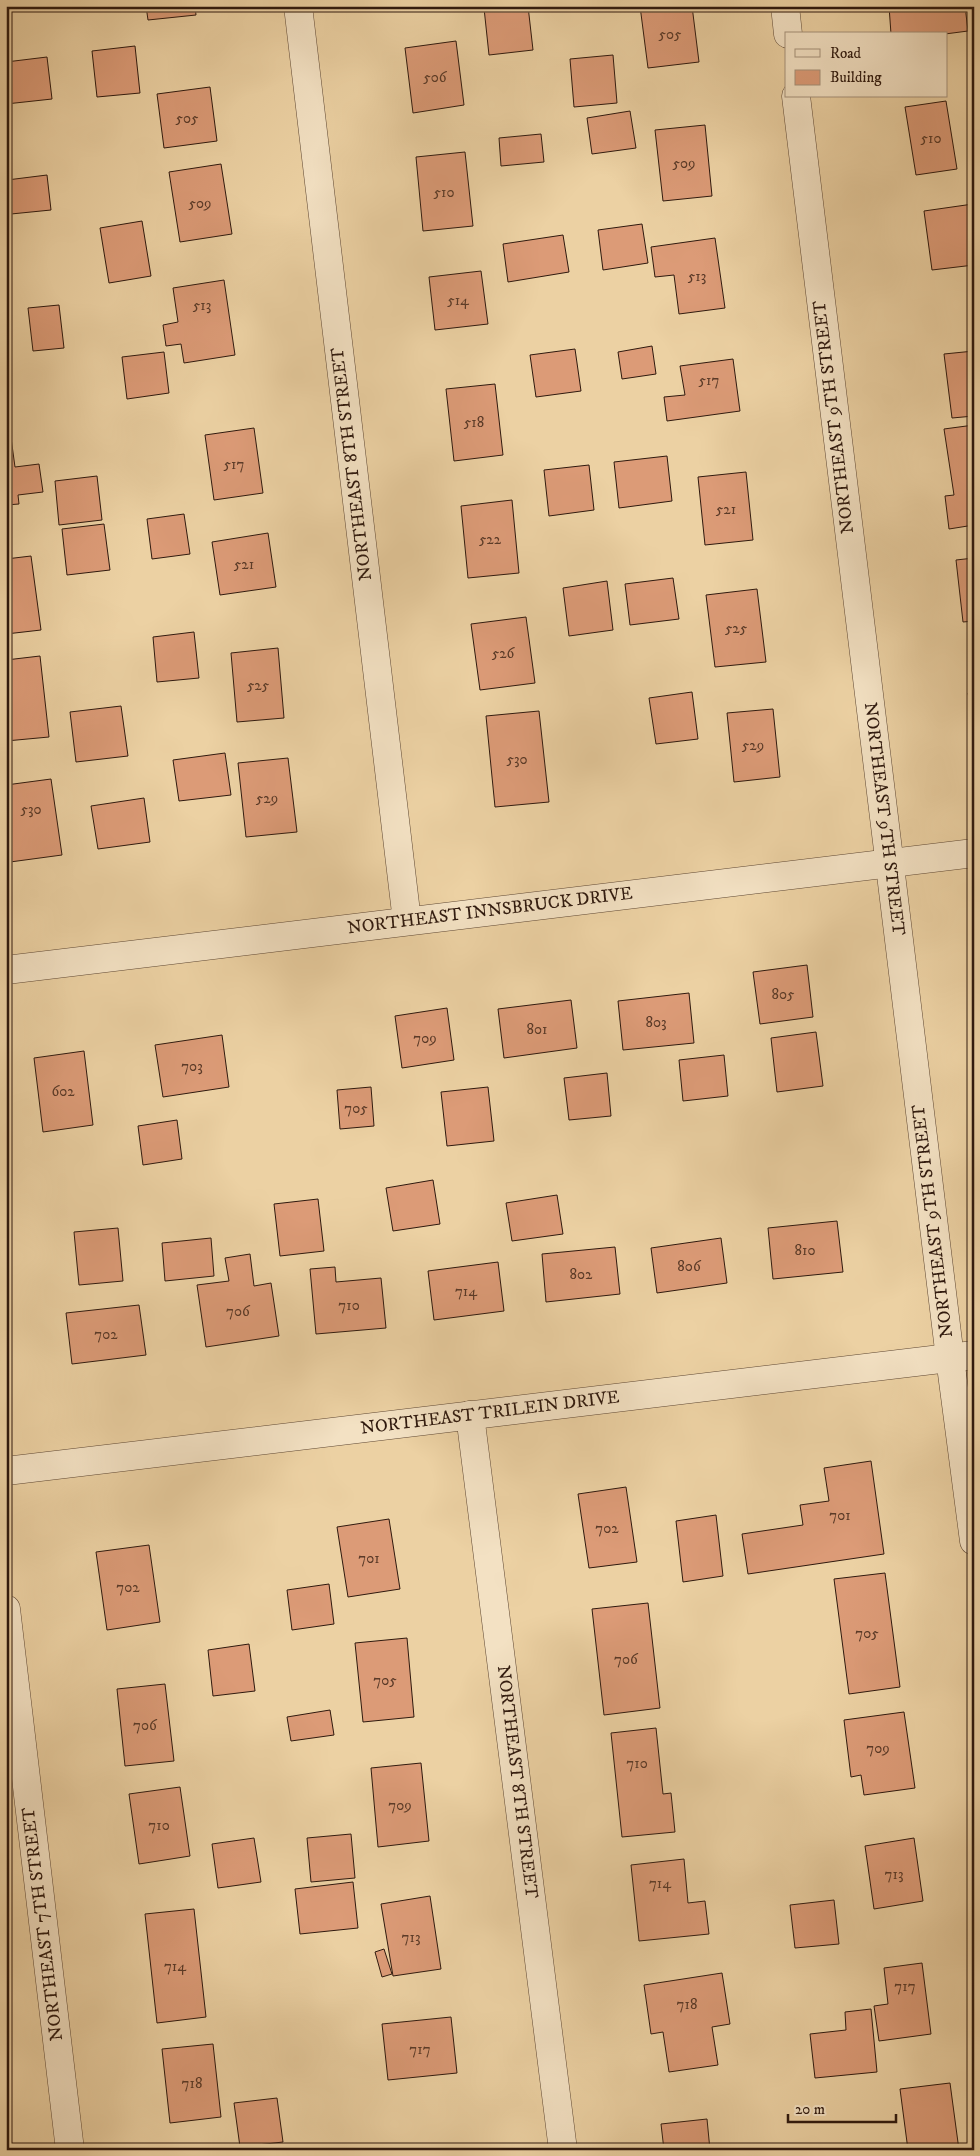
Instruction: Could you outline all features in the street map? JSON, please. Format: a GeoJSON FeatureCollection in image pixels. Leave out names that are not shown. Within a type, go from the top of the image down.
{"type":"FeatureCollection","features":[{"type":"Feature","properties":{"kind":"street","name":"NORTHEAST 8TH STREET"},"geometry":{"type":"LineString","coordinates":[[298,6],[406,921]]}},
{"type":"Feature","properties":{"kind":"street"},"geometry":{"type":"LineString","coordinates":[[785,6],[788,32]]}},
{"type":"Feature","properties":{"kind":"street","name":"NORTHEAST 9TH STREET"},"geometry":{"type":"LineString","coordinates":[[796,98],[889,863],[962,1356],[974,1541]]}},
{"type":"Feature","properties":{"kind":"street","name":"NORTHEAST INNSBRUCK DRIVE"},"geometry":{"type":"LineString","coordinates":[[6,970],[974,853]]}},
{"type":"Feature","properties":{"kind":"street","name":"NORTHEAST TRILEIN DRIVE"},"geometry":{"type":"LineString","coordinates":[[6,1470],[962,1356]]}},
{"type":"Feature","properties":{"kind":"street","name":"NORTHEAST 8TH STREET"},"geometry":{"type":"LineString","coordinates":[[470,1415],[563,2150]]}},
{"type":"Feature","properties":{"kind":"street","name":"NORTHEAST 7TH STREET"},"geometry":{"type":"LineString","coordinates":[[6,1609],[70,2150]]}},
{"type":"Feature","properties":{"kind":"building"},"geometry":{"type":"Polygon","coordinates":[[[146,6],[195,6],[196,15],[148,20],[146,6]]]}},
{"type":"Feature","properties":{"kind":"building"},"geometry":{"type":"Polygon","coordinates":[[[528,6],[533,50],[489,55],[484,8],[528,6]]]}},
{"type":"Feature","properties":{"kind":"building"},"geometry":{"type":"Polygon","coordinates":[[[640,6],[692,6],[699,62],[648,68],[640,6]]]}},
{"type":"Feature","properties":{"kind":"building"},"geometry":{"type":"Polygon","coordinates":[[[889,6],[965,6],[968,31],[948,34],[948,32],[891,32],[889,6]]]}},
{"type":"Feature","properties":{"kind":"building"},"geometry":{"type":"Polygon","coordinates":[[[456,41],[464,105],[413,113],[405,48],[456,41]]]}},
{"type":"Feature","properties":{"kind":"building"},"geometry":{"type":"Polygon","coordinates":[[[135,46],[140,93],[97,97],[92,51],[135,46]]]}},
{"type":"Feature","properties":{"kind":"building"},"geometry":{"type":"Polygon","coordinates":[[[613,55],[617,103],[574,107],[570,59],[613,55]]]}},
{"type":"Feature","properties":{"kind":"building"},"geometry":{"type":"Polygon","coordinates":[[[47,57],[52,99],[6,104],[6,62],[47,57]]]}},
{"type":"Feature","properties":{"kind":"building"},"geometry":{"type":"Polygon","coordinates":[[[210,87],[217,141],[164,148],[157,94],[210,87]]]}},
{"type":"Feature","properties":{"kind":"building"},"geometry":{"type":"Polygon","coordinates":[[[946,101],[957,169],[916,175],[905,107],[946,101]]]}},
{"type":"Feature","properties":{"kind":"building"},"geometry":{"type":"Polygon","coordinates":[[[630,111],[636,148],[592,154],[587,118],[630,111]]]}},
{"type":"Feature","properties":{"kind":"building"},"geometry":{"type":"Polygon","coordinates":[[[705,125],[712,196],[663,201],[655,130],[705,125]]]}},
{"type":"Feature","properties":{"kind":"building"},"geometry":{"type":"Polygon","coordinates":[[[541,134],[544,162],[501,166],[499,138],[541,134]]]}},
{"type":"Feature","properties":{"kind":"building"},"geometry":{"type":"Polygon","coordinates":[[[465,152],[473,226],[423,231],[416,157],[465,152]]]}},
{"type":"Feature","properties":{"kind":"building"},"geometry":{"type":"Polygon","coordinates":[[[221,164],[232,234],[180,242],[169,172],[221,164]]]}},
{"type":"Feature","properties":{"kind":"building"},"geometry":{"type":"Polygon","coordinates":[[[47,175],[51,210],[11,214],[7,180],[47,175]]]}},
{"type":"Feature","properties":{"kind":"building"},"geometry":{"type":"Polygon","coordinates":[[[973,204],[974,265],[932,270],[924,211],[973,204]]]}},
{"type":"Feature","properties":{"kind":"building"},"geometry":{"type":"Polygon","coordinates":[[[142,221],[151,276],[109,283],[100,228],[142,221]]]}},
{"type":"Feature","properties":{"kind":"building"},"geometry":{"type":"Polygon","coordinates":[[[642,224],[648,263],[603,270],[598,230],[642,224]]]}},
{"type":"Feature","properties":{"kind":"building"},"geometry":{"type":"Polygon","coordinates":[[[563,235],[569,272],[508,282],[503,244],[563,235]]]}},
{"type":"Feature","properties":{"kind":"building"},"geometry":{"type":"Polygon","coordinates":[[[715,238],[725,308],[679,314],[674,275],[655,277],[651,247],[715,238]]]}},
{"type":"Feature","properties":{"kind":"building"},"geometry":{"type":"Polygon","coordinates":[[[481,271],[488,324],[435,330],[429,277],[481,271]]]}},
{"type":"Feature","properties":{"kind":"building"},"geometry":{"type":"Polygon","coordinates":[[[224,280],[235,355],[184,363],[181,344],[166,346],[163,325],[178,322],[173,288],[224,280]]]}},
{"type":"Feature","properties":{"kind":"building"},"geometry":{"type":"Polygon","coordinates":[[[59,305],[64,348],[33,351],[28,308],[59,305]]]}},
{"type":"Feature","properties":{"kind":"building"},"geometry":{"type":"Polygon","coordinates":[[[652,346],[656,374],[622,379],[618,352],[652,346]]]}},
{"type":"Feature","properties":{"kind":"building"},"geometry":{"type":"Polygon","coordinates":[[[575,349],[581,391],[536,397],[530,355],[575,349]]]}},
{"type":"Feature","properties":{"kind":"building"},"geometry":{"type":"Polygon","coordinates":[[[974,351],[974,416],[952,418],[944,354],[974,351]]]}},
{"type":"Feature","properties":{"kind":"building"},"geometry":{"type":"Polygon","coordinates":[[[164,352],[169,393],[127,399],[122,357],[164,352]]]}},
{"type":"Feature","properties":{"kind":"building"},"geometry":{"type":"Polygon","coordinates":[[[733,359],[740,411],[667,421],[664,397],[685,395],[680,366],[733,359]]]}},
{"type":"Feature","properties":{"kind":"building"},"geometry":{"type":"Polygon","coordinates":[[[495,384],[503,455],[454,461],[446,389],[495,384]]]}},
{"type":"Feature","properties":{"kind":"building"},"geometry":{"type":"Polygon","coordinates":[[[6,423],[9,423],[15,467],[39,464],[43,492],[18,495],[19,504],[6,505],[6,423]]]}},
{"type":"Feature","properties":{"kind":"building"},"geometry":{"type":"Polygon","coordinates":[[[974,425],[974,525],[949,529],[945,496],[954,495],[944,429],[974,425]]]}},
{"type":"Feature","properties":{"kind":"building"},"geometry":{"type":"Polygon","coordinates":[[[254,428],[263,493],[214,500],[205,435],[254,428]]]}},
{"type":"Feature","properties":{"kind":"building"},"geometry":{"type":"Polygon","coordinates":[[[667,456],[672,501],[619,508],[614,462],[667,456]]]}},
{"type":"Feature","properties":{"kind":"building"},"geometry":{"type":"Polygon","coordinates":[[[589,465],[594,510],[549,516],[544,470],[589,465]]]}},
{"type":"Feature","properties":{"kind":"building"},"geometry":{"type":"Polygon","coordinates":[[[746,472],[753,540],[705,545],[698,477],[746,472]]]}},
{"type":"Feature","properties":{"kind":"building"},"geometry":{"type":"Polygon","coordinates":[[[97,476],[102,520],[59,525],[55,481],[97,476]]]}},
{"type":"Feature","properties":{"kind":"building"},"geometry":{"type":"Polygon","coordinates":[[[512,500],[519,573],[468,578],[461,506],[512,500]]]}},
{"type":"Feature","properties":{"kind":"building"},"geometry":{"type":"Polygon","coordinates":[[[184,514],[190,554],[152,559],[147,519],[184,514]]]}},
{"type":"Feature","properties":{"kind":"building"},"geometry":{"type":"Polygon","coordinates":[[[104,524],[110,570],[67,575],[62,529],[104,524]]]}},
{"type":"Feature","properties":{"kind":"building"},"geometry":{"type":"Polygon","coordinates":[[[268,533],[276,587],[220,595],[212,542],[268,533]]]}},
{"type":"Feature","properties":{"kind":"building"},"geometry":{"type":"Polygon","coordinates":[[[31,556],[41,630],[6,634],[6,559],[31,556]]]}},
{"type":"Feature","properties":{"kind":"building"},"geometry":{"type":"Polygon","coordinates":[[[974,558],[974,621],[963,622],[956,560],[974,558]]]}},
{"type":"Feature","properties":{"kind":"building"},"geometry":{"type":"Polygon","coordinates":[[[673,578],[679,619],[630,625],[625,584],[673,578]]]}},
{"type":"Feature","properties":{"kind":"building"},"geometry":{"type":"Polygon","coordinates":[[[607,581],[613,630],[569,636],[563,588],[607,581]]]}},
{"type":"Feature","properties":{"kind":"building"},"geometry":{"type":"Polygon","coordinates":[[[757,589],[766,662],[715,667],[706,595],[757,589]]]}},
{"type":"Feature","properties":{"kind":"building"},"geometry":{"type":"Polygon","coordinates":[[[526,617],[535,683],[480,690],[471,624],[526,617]]]}},
{"type":"Feature","properties":{"kind":"building"},"geometry":{"type":"Polygon","coordinates":[[[194,632],[199,678],[157,682],[153,637],[194,632]]]}},
{"type":"Feature","properties":{"kind":"building"},"geometry":{"type":"Polygon","coordinates":[[[278,648],[284,718],[237,722],[231,653],[278,648]]]}},
{"type":"Feature","properties":{"kind":"building"},"geometry":{"type":"Polygon","coordinates":[[[40,656],[49,737],[6,741],[6,660],[40,656]]]}},
{"type":"Feature","properties":{"kind":"building"},"geometry":{"type":"Polygon","coordinates":[[[692,692],[698,739],[656,744],[649,698],[692,692]]]}},
{"type":"Feature","properties":{"kind":"building"},"geometry":{"type":"Polygon","coordinates":[[[974,692],[974,727],[968,693],[974,692]]]}},
{"type":"Feature","properties":{"kind":"building"},"geometry":{"type":"Polygon","coordinates":[[[121,706],[128,756],[76,762],[70,712],[121,706]]]}},
{"type":"Feature","properties":{"kind":"building"},"geometry":{"type":"Polygon","coordinates":[[[773,709],[780,777],[734,782],[727,713],[773,709]]]}},
{"type":"Feature","properties":{"kind":"building"},"geometry":{"type":"Polygon","coordinates":[[[539,711],[549,802],[495,807],[486,716],[539,711]]]}},
{"type":"Feature","properties":{"kind":"building"},"geometry":{"type":"Polygon","coordinates":[[[225,753],[231,795],[179,801],[173,760],[225,753]]]}},
{"type":"Feature","properties":{"kind":"building"},"geometry":{"type":"Polygon","coordinates":[[[288,758],[297,832],[246,837],[238,763],[288,758]]]}},
{"type":"Feature","properties":{"kind":"building"},"geometry":{"type":"Polygon","coordinates":[[[51,779],[62,855],[10,862],[6,833],[6,785],[51,779]]]}},
{"type":"Feature","properties":{"kind":"building"},"geometry":{"type":"Polygon","coordinates":[[[144,798],[150,842],[98,849],[91,806],[144,798]]]}},
{"type":"Feature","properties":{"kind":"building"},"geometry":{"type":"Polygon","coordinates":[[[807,965],[813,1017],[760,1024],[753,972],[807,965]]]}},
{"type":"Feature","properties":{"kind":"building"},"geometry":{"type":"Polygon","coordinates":[[[689,993],[694,1043],[623,1050],[618,1001],[689,993]]]}},
{"type":"Feature","properties":{"kind":"building"},"geometry":{"type":"Polygon","coordinates":[[[571,1000],[577,1048],[504,1058],[498,1009],[571,1000]]]}},
{"type":"Feature","properties":{"kind":"building"},"geometry":{"type":"Polygon","coordinates":[[[447,1008],[454,1060],[402,1068],[395,1016],[447,1008]]]}},
{"type":"Feature","properties":{"kind":"building"},"geometry":{"type":"Polygon","coordinates":[[[816,1032],[823,1086],[777,1092],[771,1038],[816,1032]]]}},
{"type":"Feature","properties":{"kind":"building"},"geometry":{"type":"Polygon","coordinates":[[[222,1035],[229,1087],[163,1097],[155,1045],[222,1035]]]}},
{"type":"Feature","properties":{"kind":"building"},"geometry":{"type":"Polygon","coordinates":[[[84,1051],[93,1125],[43,1132],[34,1058],[84,1051]]]}},
{"type":"Feature","properties":{"kind":"building"},"geometry":{"type":"Polygon","coordinates":[[[724,1055],[728,1096],[683,1101],[679,1060],[724,1055]]]}},
{"type":"Feature","properties":{"kind":"building"},"geometry":{"type":"Polygon","coordinates":[[[607,1073],[611,1116],[569,1120],[564,1078],[607,1073]]]}},
{"type":"Feature","properties":{"kind":"building"},"geometry":{"type":"Polygon","coordinates":[[[371,1087],[374,1126],[340,1129],[337,1090],[371,1087]]]}},
{"type":"Feature","properties":{"kind":"building"},"geometry":{"type":"Polygon","coordinates":[[[488,1087],[494,1141],[447,1146],[441,1092],[488,1087]]]}},
{"type":"Feature","properties":{"kind":"building"},"geometry":{"type":"Polygon","coordinates":[[[177,1120],[182,1159],[143,1165],[138,1126],[177,1120]]]}},
{"type":"Feature","properties":{"kind":"building"},"geometry":{"type":"Polygon","coordinates":[[[433,1180],[440,1224],[393,1231],[386,1188],[433,1180]]]}},
{"type":"Feature","properties":{"kind":"building"},"geometry":{"type":"Polygon","coordinates":[[[557,1195],[563,1234],[512,1241],[506,1203],[557,1195]]]}},
{"type":"Feature","properties":{"kind":"building"},"geometry":{"type":"Polygon","coordinates":[[[318,1199],[324,1251],[280,1256],[274,1204],[318,1199]]]}},
{"type":"Feature","properties":{"kind":"building"},"geometry":{"type":"Polygon","coordinates":[[[837,1221],[843,1272],[773,1279],[768,1228],[837,1221]]]}},
{"type":"Feature","properties":{"kind":"building"},"geometry":{"type":"Polygon","coordinates":[[[118,1228],[123,1281],[79,1285],[74,1232],[118,1228]]]}},
{"type":"Feature","properties":{"kind":"building"},"geometry":{"type":"Polygon","coordinates":[[[211,1238],[214,1276],[165,1281],[162,1243],[211,1238]]]}},
{"type":"Feature","properties":{"kind":"building"},"geometry":{"type":"Polygon","coordinates":[[[721,1238],[727,1283],[657,1293],[651,1248],[721,1238]]]}},
{"type":"Feature","properties":{"kind":"building"},"geometry":{"type":"Polygon","coordinates":[[[615,1247],[620,1294],[546,1302],[542,1254],[615,1247]]]}},
{"type":"Feature","properties":{"kind":"building"},"geometry":{"type":"Polygon","coordinates":[[[250,1254],[254,1286],[271,1283],[279,1336],[206,1347],[197,1285],[229,1281],[225,1258],[250,1254]]]}},
{"type":"Feature","properties":{"kind":"building"},"geometry":{"type":"Polygon","coordinates":[[[498,1262],[504,1311],[434,1320],[428,1271],[498,1262]]]}},
{"type":"Feature","properties":{"kind":"building"},"geometry":{"type":"Polygon","coordinates":[[[335,1267],[336,1282],[381,1278],[386,1328],[316,1334],[310,1269],[335,1267]]]}},
{"type":"Feature","properties":{"kind":"building"},"geometry":{"type":"Polygon","coordinates":[[[139,1305],[146,1355],[72,1364],[66,1313],[139,1305]]]}},
{"type":"Feature","properties":{"kind":"building"},"geometry":{"type":"Polygon","coordinates":[[[871,1461],[884,1554],[748,1574],[742,1534],[803,1525],[800,1505],[829,1501],[824,1468],[871,1461]]]}},
{"type":"Feature","properties":{"kind":"building"},"geometry":{"type":"Polygon","coordinates":[[[626,1487],[637,1562],[589,1568],[578,1494],[626,1487]]]}},
{"type":"Feature","properties":{"kind":"building"},"geometry":{"type":"Polygon","coordinates":[[[716,1515],[723,1576],[683,1582],[676,1521],[716,1515]]]}},
{"type":"Feature","properties":{"kind":"building"},"geometry":{"type":"Polygon","coordinates":[[[389,1519],[400,1589],[348,1597],[337,1527],[389,1519]]]}},
{"type":"Feature","properties":{"kind":"building"},"geometry":{"type":"Polygon","coordinates":[[[149,1545],[160,1622],[107,1630],[96,1552],[149,1545]]]}},
{"type":"Feature","properties":{"kind":"building"},"geometry":{"type":"Polygon","coordinates":[[[885,1573],[900,1687],[849,1694],[834,1579],[885,1573]]]}},
{"type":"Feature","properties":{"kind":"building"},"geometry":{"type":"Polygon","coordinates":[[[329,1584],[334,1624],[292,1630],[287,1590],[329,1584]]]}},
{"type":"Feature","properties":{"kind":"building"},"geometry":{"type":"Polygon","coordinates":[[[648,1603],[660,1708],[604,1715],[592,1609],[648,1603]]]}},
{"type":"Feature","properties":{"kind":"building"},"geometry":{"type":"Polygon","coordinates":[[[407,1638],[414,1717],[363,1722],[355,1643],[407,1638]]]}},
{"type":"Feature","properties":{"kind":"building"},"geometry":{"type":"Polygon","coordinates":[[[249,1644],[255,1691],[213,1696],[208,1650],[249,1644]]]}},
{"type":"Feature","properties":{"kind":"building"},"geometry":{"type":"Polygon","coordinates":[[[165,1684],[174,1761],[125,1766],[117,1689],[165,1684]]]}},
{"type":"Feature","properties":{"kind":"building"},"geometry":{"type":"Polygon","coordinates":[[[330,1710],[334,1735],[291,1741],[287,1717],[330,1710]]]}},
{"type":"Feature","properties":{"kind":"building"},"geometry":{"type":"Polygon","coordinates":[[[904,1712],[915,1788],[864,1795],[861,1775],[851,1777],[844,1720],[904,1712]]]}},
{"type":"Feature","properties":{"kind":"building"},"geometry":{"type":"Polygon","coordinates":[[[656,1728],[663,1794],[671,1793],[675,1832],[622,1837],[611,1733],[656,1728]]]}},
{"type":"Feature","properties":{"kind":"building"},"geometry":{"type":"Polygon","coordinates":[[[421,1763],[429,1841],[378,1847],[371,1768],[421,1763]]]}},
{"type":"Feature","properties":{"kind":"building"},"geometry":{"type":"Polygon","coordinates":[[[180,1787],[190,1856],[139,1864],[129,1794],[180,1787]]]}},
{"type":"Feature","properties":{"kind":"building"},"geometry":{"type":"Polygon","coordinates":[[[351,1834],[355,1878],[311,1882],[307,1838],[351,1834]]]}},
{"type":"Feature","properties":{"kind":"building"},"geometry":{"type":"Polygon","coordinates":[[[254,1838],[261,1882],[218,1888],[212,1844],[254,1838]]]}},
{"type":"Feature","properties":{"kind":"building"},"geometry":{"type":"Polygon","coordinates":[[[914,1838],[923,1901],[874,1909],[865,1846],[914,1838]]]}},
{"type":"Feature","properties":{"kind":"building"},"geometry":{"type":"Polygon","coordinates":[[[684,1859],[688,1903],[705,1901],[709,1934],[639,1941],[631,1865],[684,1859]]]}},
{"type":"Feature","properties":{"kind":"building"},"geometry":{"type":"Polygon","coordinates":[[[353,1882],[358,1928],[300,1934],[295,1889],[353,1882]]]}},
{"type":"Feature","properties":{"kind":"building"},"geometry":{"type":"Polygon","coordinates":[[[430,1896],[441,1969],[393,1976],[381,1904],[430,1896]]]}},
{"type":"Feature","properties":{"kind":"building"},"geometry":{"type":"Polygon","coordinates":[[[834,1900],[839,1944],[795,1948],[790,1905],[834,1900]]]}},
{"type":"Feature","properties":{"kind":"building"},"geometry":{"type":"Polygon","coordinates":[[[194,1909],[206,2017],[157,2023],[145,1914],[194,1909]]]}},
{"type":"Feature","properties":{"kind":"building"},"geometry":{"type":"Polygon","coordinates":[[[384,1949],[392,1974],[382,1977],[375,1952],[384,1949]]]}},
{"type":"Feature","properties":{"kind":"building"},"geometry":{"type":"Polygon","coordinates":[[[922,1963],[931,2034],[879,2041],[874,2006],[888,2004],[884,1968],[922,1963]]]}},
{"type":"Feature","properties":{"kind":"building"},"geometry":{"type":"Polygon","coordinates":[[[722,1973],[730,2024],[712,2027],[718,2065],[669,2072],[663,2032],[651,2034],[644,1985],[722,1973]]]}},
{"type":"Feature","properties":{"kind":"building"},"geometry":{"type":"Polygon","coordinates":[[[871,2009],[877,2072],[815,2078],[810,2034],[846,2030],[845,2012],[871,2009]]]}},
{"type":"Feature","properties":{"kind":"building"},"geometry":{"type":"Polygon","coordinates":[[[451,2017],[457,2073],[388,2080],[382,2024],[451,2017]]]}},
{"type":"Feature","properties":{"kind":"building"},"geometry":{"type":"Polygon","coordinates":[[[213,2044],[221,2117],[170,2123],[162,2049],[213,2044]]]}},
{"type":"Feature","properties":{"kind":"building"},"geometry":{"type":"Polygon","coordinates":[[[950,2083],[959,2150],[908,2150],[900,2089],[950,2083]]]}},
{"type":"Feature","properties":{"kind":"building"},"geometry":{"type":"Polygon","coordinates":[[[277,2098],[283,2142],[240,2147],[234,2103],[277,2098]]]}},
{"type":"Feature","properties":{"kind":"building"},"geometry":{"type":"Polygon","coordinates":[[[707,2119],[710,2150],[664,2150],[661,2124],[707,2119]]]}}]}
